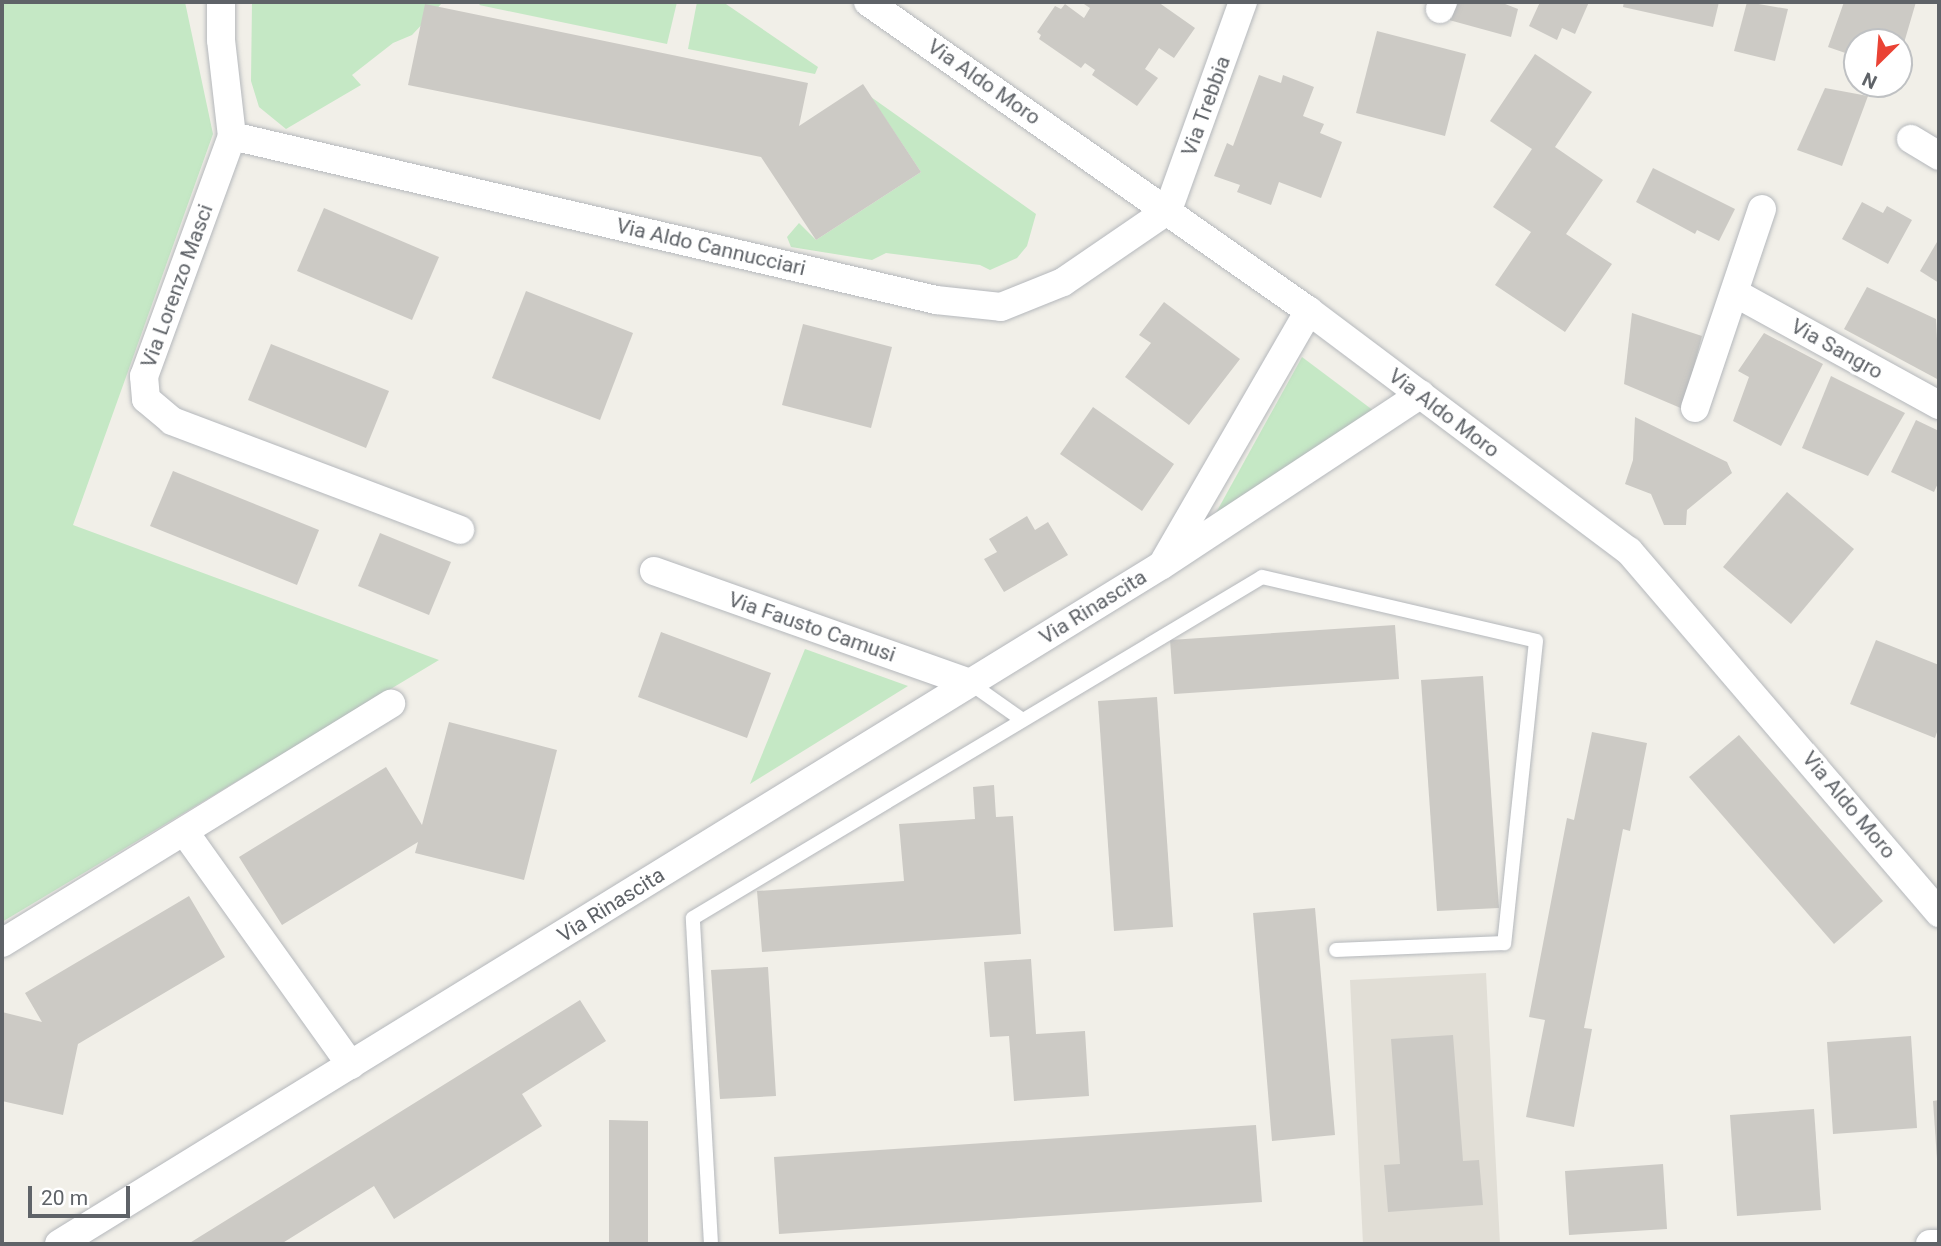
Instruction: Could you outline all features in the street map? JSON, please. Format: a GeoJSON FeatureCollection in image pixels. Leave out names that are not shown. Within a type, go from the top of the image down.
{"type":"FeatureCollection","features":[{"type":"Feature","properties":{"kind":"street","name":"Via Lorenzo Masci"},"geometry":{"type":"LineString","coordinates":[[221,2],[220,40],[232,136],[144,376],[146,399],[172,421],[460,530]]}},
{"type":"Feature","properties":{"kind":"street","name":"Via Aldo Moro"},"geometry":{"type":"LineString","coordinates":[[868,2],[1309,311],[1629,551],[1939,913]]}},
{"type":"Feature","properties":{"kind":"street","name":"Via Trebbia"},"geometry":{"type":"LineString","coordinates":[[1168,210],[1243,2]]}},
{"type":"Feature","properties":{"kind":"street","name":"Via Aldo Cannucciari"},"geometry":{"type":"LineString","coordinates":[[232,136],[970,306],[1001,307],[1042,294],[1168,210]]}},
{"type":"Feature","properties":{"kind":"street"},"geometry":{"type":"LineString","coordinates":[[1911,139],[1939,156]]}},
{"type":"Feature","properties":{"kind":"street"},"geometry":{"type":"LineString","coordinates":[[1695,408],[1762,209]]}},
{"type":"Feature","properties":{"kind":"street","name":"Via Sangro"},"geometry":{"type":"LineString","coordinates":[[1735,293],[1939,405]]}},
{"type":"Feature","properties":{"kind":"street","name":"Via Rinascita"},"geometry":{"type":"LineString","coordinates":[[1162,565],[1309,311]]}},
{"type":"Feature","properties":{"kind":"street","name":"Via Rinascita"},"geometry":{"type":"LineString","coordinates":[[59,1244],[1162,565],[1421,394]]}},
{"type":"Feature","properties":{"kind":"street","name":"Via Fausto Camusi"},"geometry":{"type":"LineString","coordinates":[[654,571],[970,683]]}},
{"type":"Feature","properties":{"kind":"street"},"geometry":{"type":"LineString","coordinates":[[2,943],[186,834],[391,704]]}},
{"type":"Feature","properties":{"kind":"street"},"geometry":{"type":"LineString","coordinates":[[186,834],[351,1065]]}},
{"type":"Feature","properties":{"kind":"street"},"geometry":{"type":"LineString","coordinates":[[1930,1244],[1939,1244]]}},
{"type":"Feature","properties":{"kind":"lane"},"geometry":{"type":"LineString","coordinates":[[711,1244],[693,918],[1262,577],[1535,641],[1504,943],[1336,950]]}},
{"type":"Feature","properties":{"kind":"lane"},"geometry":{"type":"LineString","coordinates":[[970,683],[1021,719]]}},
{"type":"Feature","properties":{"kind":"shaded area"},"geometry":{"type":"Polygon","coordinates":[[[1486,973],[1500,1244],[1363,1244],[1350,980],[1486,973]]]}},
{"type":"Feature","properties":{"kind":"green space"},"geometry":{"type":"Polygon","coordinates":[[[2,2],[185,2],[213,134],[73,525],[439,660],[2,922],[2,2]]]}},
{"type":"Feature","properties":{"kind":"green space"},"geometry":{"type":"Polygon","coordinates":[[[252,2],[443,2],[412,35],[393,43],[352,75],[361,85],[286,129],[259,107],[251,81],[252,2]]]}},
{"type":"Feature","properties":{"kind":"green space"},"geometry":{"type":"Polygon","coordinates":[[[482,2],[677,2],[667,44],[479,5],[482,2]]]}},
{"type":"Feature","properties":{"kind":"green space"},"geometry":{"type":"Polygon","coordinates":[[[697,2],[723,2],[818,67],[815,74],[688,49],[697,2]]]}},
{"type":"Feature","properties":{"kind":"green space"},"geometry":{"type":"Polygon","coordinates":[[[871,97],[1036,214],[1027,246],[1017,258],[990,270],[980,265],[886,253],[872,260],[791,247],[787,237],[799,223],[816,240],[921,172],[871,97]]]}},
{"type":"Feature","properties":{"kind":"green space"},"geometry":{"type":"Polygon","coordinates":[[[1302,357],[1374,411],[1212,520],[1302,357]]]}},
{"type":"Feature","properties":{"kind":"green space"},"geometry":{"type":"Polygon","coordinates":[[[805,649],[908,686],[750,784],[805,649]]]}},
{"type":"Feature","properties":{"kind":"building"},"geometry":{"type":"Polygon","coordinates":[[[1081,2],[1158,2],[1195,28],[1174,58],[1159,48],[1145,69],[1158,78],[1137,106],[1092,75],[1095,70],[1085,63],[1081,68],[1039,39],[1041,35],[1037,32],[1055,6],[1061,9],[1065,4],[1084,18],[1090,8],[1081,2]]]}},
{"type":"Feature","properties":{"kind":"building"},"geometry":{"type":"Polygon","coordinates":[[[1458,2],[1500,2],[1518,9],[1511,37],[1449,20],[1458,2]]]}},
{"type":"Feature","properties":{"kind":"building"},"geometry":{"type":"Polygon","coordinates":[[[1540,2],[1589,2],[1575,34],[1562,28],[1557,40],[1529,26],[1540,2]]]}},
{"type":"Feature","properties":{"kind":"building"},"geometry":{"type":"Polygon","coordinates":[[[1624,2],[1719,2],[1713,27],[1623,7],[1624,2]]]}},
{"type":"Feature","properties":{"kind":"building"},"geometry":{"type":"Polygon","coordinates":[[[1747,2],[1788,9],[1775,61],[1734,51],[1747,2]]]}},
{"type":"Feature","properties":{"kind":"building"},"geometry":{"type":"Polygon","coordinates":[[[1844,2],[1916,2],[1908,28],[1843,28],[1843,52],[1828,47],[1844,2]]]}},
{"type":"Feature","properties":{"kind":"building"},"geometry":{"type":"Polygon","coordinates":[[[425,4],[808,83],[799,126],[863,84],[921,172],[816,240],[761,157],[408,85],[425,4]]]}},
{"type":"Feature","properties":{"kind":"building"},"geometry":{"type":"Polygon","coordinates":[[[1377,31],[1466,54],[1445,136],[1356,113],[1377,31]]]}},
{"type":"Feature","properties":{"kind":"building"},"geometry":{"type":"Polygon","coordinates":[[[1535,54],[1592,92],[1555,147],[1603,180],[1566,234],[1612,264],[1565,332],[1495,285],[1531,232],[1493,207],[1532,149],[1490,121],[1535,54]]]}},
{"type":"Feature","properties":{"kind":"building"},"geometry":{"type":"Polygon","coordinates":[[[1259,75],[1281,83],[1283,75],[1314,87],[1303,116],[1324,124],[1320,133],[1342,142],[1321,198],[1279,182],[1271,205],[1237,192],[1240,185],[1214,176],[1227,143],[1233,146],[1259,75]]]}},
{"type":"Feature","properties":{"kind":"building"},"geometry":{"type":"Polygon","coordinates":[[[1825,88],[1843,91],[1843,98],[1867,98],[1842,166],[1797,150],[1825,88]]]}},
{"type":"Feature","properties":{"kind":"building"},"geometry":{"type":"Polygon","coordinates":[[[1653,168],[1735,209],[1719,241],[1697,230],[1695,234],[1636,202],[1653,168]]]}},
{"type":"Feature","properties":{"kind":"building"},"geometry":{"type":"Polygon","coordinates":[[[1862,202],[1883,213],[1887,206],[1912,220],[1888,264],[1842,239],[1862,202]]]}},
{"type":"Feature","properties":{"kind":"building"},"geometry":{"type":"Polygon","coordinates":[[[324,208],[439,257],[412,320],[297,271],[324,208]]]}},
{"type":"Feature","properties":{"kind":"building"},"geometry":{"type":"Polygon","coordinates":[[[1937,242],[1939,244],[1939,283],[1920,271],[1937,242]]]}},
{"type":"Feature","properties":{"kind":"building"},"geometry":{"type":"Polygon","coordinates":[[[1867,287],[1936,319],[1939,380],[1844,329],[1867,287]]]}},
{"type":"Feature","properties":{"kind":"building"},"geometry":{"type":"Polygon","coordinates":[[[526,291],[633,333],[600,420],[492,378],[526,291]]]}},
{"type":"Feature","properties":{"kind":"building"},"geometry":{"type":"Polygon","coordinates":[[[1164,302],[1240,359],[1189,425],[1125,377],[1151,343],[1139,335],[1164,302]]]}},
{"type":"Feature","properties":{"kind":"building"},"geometry":{"type":"Polygon","coordinates":[[[1632,313],[1702,336],[1683,409],[1624,384],[1632,313]]]}},
{"type":"Feature","properties":{"kind":"building"},"geometry":{"type":"Polygon","coordinates":[[[803,324],[892,347],[871,428],[782,405],[803,324]]]}},
{"type":"Feature","properties":{"kind":"building"},"geometry":{"type":"Polygon","coordinates":[[[1764,333],[1823,364],[1781,446],[1733,421],[1749,377],[1738,371],[1764,333]]]}},
{"type":"Feature","properties":{"kind":"building"},"geometry":{"type":"Polygon","coordinates":[[[271,344],[389,391],[366,448],[248,400],[271,344]]]}},
{"type":"Feature","properties":{"kind":"building"},"geometry":{"type":"Polygon","coordinates":[[[1831,376],[1905,413],[1868,476],[1802,448],[1831,376]]]}},
{"type":"Feature","properties":{"kind":"building"},"geometry":{"type":"Polygon","coordinates":[[[1093,407],[1174,464],[1142,511],[1060,454],[1093,407]]]}},
{"type":"Feature","properties":{"kind":"building"},"geometry":{"type":"Polygon","coordinates":[[[1635,417],[1727,462],[1732,473],[1687,510],[1686,525],[1664,525],[1651,494],[1625,484],[1633,460],[1635,417]]]}},
{"type":"Feature","properties":{"kind":"building"},"geometry":{"type":"Polygon","coordinates":[[[1916,420],[1939,431],[1939,481],[1934,492],[1891,472],[1916,420]]]}},
{"type":"Feature","properties":{"kind":"building"},"geometry":{"type":"Polygon","coordinates":[[[173,471],[319,530],[297,585],[150,526],[173,471]]]}},
{"type":"Feature","properties":{"kind":"building"},"geometry":{"type":"Polygon","coordinates":[[[1787,492],[1854,549],[1791,624],[1723,567],[1787,492]]]}},
{"type":"Feature","properties":{"kind":"building"},"geometry":{"type":"Polygon","coordinates":[[[1027,516],[1035,530],[1048,522],[1068,555],[1004,592],[984,559],[997,552],[989,539],[1027,516]]]}},
{"type":"Feature","properties":{"kind":"building"},"geometry":{"type":"Polygon","coordinates":[[[380,533],[451,562],[429,615],[358,586],[380,533]]]}},
{"type":"Feature","properties":{"kind":"building"},"geometry":{"type":"Polygon","coordinates":[[[1395,625],[1399,679],[1174,694],[1170,640],[1395,625]]]}},
{"type":"Feature","properties":{"kind":"building"},"geometry":{"type":"Polygon","coordinates":[[[661,632],[771,673],[747,738],[638,697],[661,632]]]}},
{"type":"Feature","properties":{"kind":"building"},"geometry":{"type":"Polygon","coordinates":[[[1876,640],[1939,665],[1939,726],[1935,738],[1850,704],[1876,640]]]}},
{"type":"Feature","properties":{"kind":"building"},"geometry":{"type":"Polygon","coordinates":[[[1483,676],[1499,908],[1437,911],[1421,680],[1483,676]]]}},
{"type":"Feature","properties":{"kind":"building"},"geometry":{"type":"Polygon","coordinates":[[[1157,697],[1173,927],[1114,931],[1098,701],[1157,697]]]}},
{"type":"Feature","properties":{"kind":"building"},"geometry":{"type":"Polygon","coordinates":[[[449,722],[557,750],[524,880],[415,853],[418,842],[282,925],[239,857],[386,767],[422,825],[449,722]]]}},
{"type":"Feature","properties":{"kind":"building"},"geometry":{"type":"Polygon","coordinates":[[[1592,732],[1647,743],[1630,831],[1623,829],[1584,1028],[1592,1029],[1574,1127],[1526,1117],[1545,1020],[1529,1017],[1567,818],[1574,820],[1592,732]]]}},
{"type":"Feature","properties":{"kind":"building"},"geometry":{"type":"Polygon","coordinates":[[[1739,735],[1883,901],[1834,944],[1689,777],[1739,735]]]}},
{"type":"Feature","properties":{"kind":"building"},"geometry":{"type":"Polygon","coordinates":[[[994,785],[996,817],[1013,816],[1021,934],[762,952],[757,891],[904,881],[899,824],[975,819],[973,787],[994,785]]]}},
{"type":"Feature","properties":{"kind":"building"},"geometry":{"type":"Polygon","coordinates":[[[189,896],[225,957],[78,1044],[63,1115],[2,1101],[2,1012],[42,1022],[25,993],[189,896]]]}},
{"type":"Feature","properties":{"kind":"building"},"geometry":{"type":"Polygon","coordinates":[[[1315,908],[1335,1135],[1272,1141],[1253,913],[1315,908]]]}},
{"type":"Feature","properties":{"kind":"building"},"geometry":{"type":"Polygon","coordinates":[[[1031,959],[1036,1034],[1085,1031],[1089,1096],[1014,1101],[1009,1036],[990,1037],[984,962],[1031,959]]]}},
{"type":"Feature","properties":{"kind":"building"},"geometry":{"type":"Polygon","coordinates":[[[768,967],[776,1096],[720,1099],[711,970],[768,967]]]}},
{"type":"Feature","properties":{"kind":"building"},"geometry":{"type":"Polygon","coordinates":[[[580,1000],[606,1041],[522,1094],[542,1126],[394,1219],[374,1186],[281,1244],[188,1244],[580,1000]]]}},
{"type":"Feature","properties":{"kind":"building"},"geometry":{"type":"Polygon","coordinates":[[[1453,1035],[1463,1161],[1479,1160],[1483,1205],[1388,1212],[1384,1165],[1400,1164],[1391,1039],[1453,1035]]]}},
{"type":"Feature","properties":{"kind":"building"},"geometry":{"type":"Polygon","coordinates":[[[1911,1036],[1917,1128],[1833,1134],[1827,1042],[1911,1036]]]}},
{"type":"Feature","properties":{"kind":"building"},"geometry":{"type":"Polygon","coordinates":[[[1939,1100],[1939,1159],[1937,1159],[1933,1101],[1939,1100]]]}},
{"type":"Feature","properties":{"kind":"building"},"geometry":{"type":"Polygon","coordinates":[[[1814,1109],[1821,1210],[1737,1216],[1730,1115],[1814,1109]]]}},
{"type":"Feature","properties":{"kind":"building"},"geometry":{"type":"Polygon","coordinates":[[[609,1120],[648,1121],[648,1244],[609,1244],[609,1120]]]}},
{"type":"Feature","properties":{"kind":"building"},"geometry":{"type":"Polygon","coordinates":[[[1256,1125],[1262,1202],[779,1234],[774,1157],[1256,1125]]]}},
{"type":"Feature","properties":{"kind":"building"},"geometry":{"type":"Polygon","coordinates":[[[1663,1164],[1667,1229],[1569,1235],[1565,1171],[1663,1164]]]}}]}
